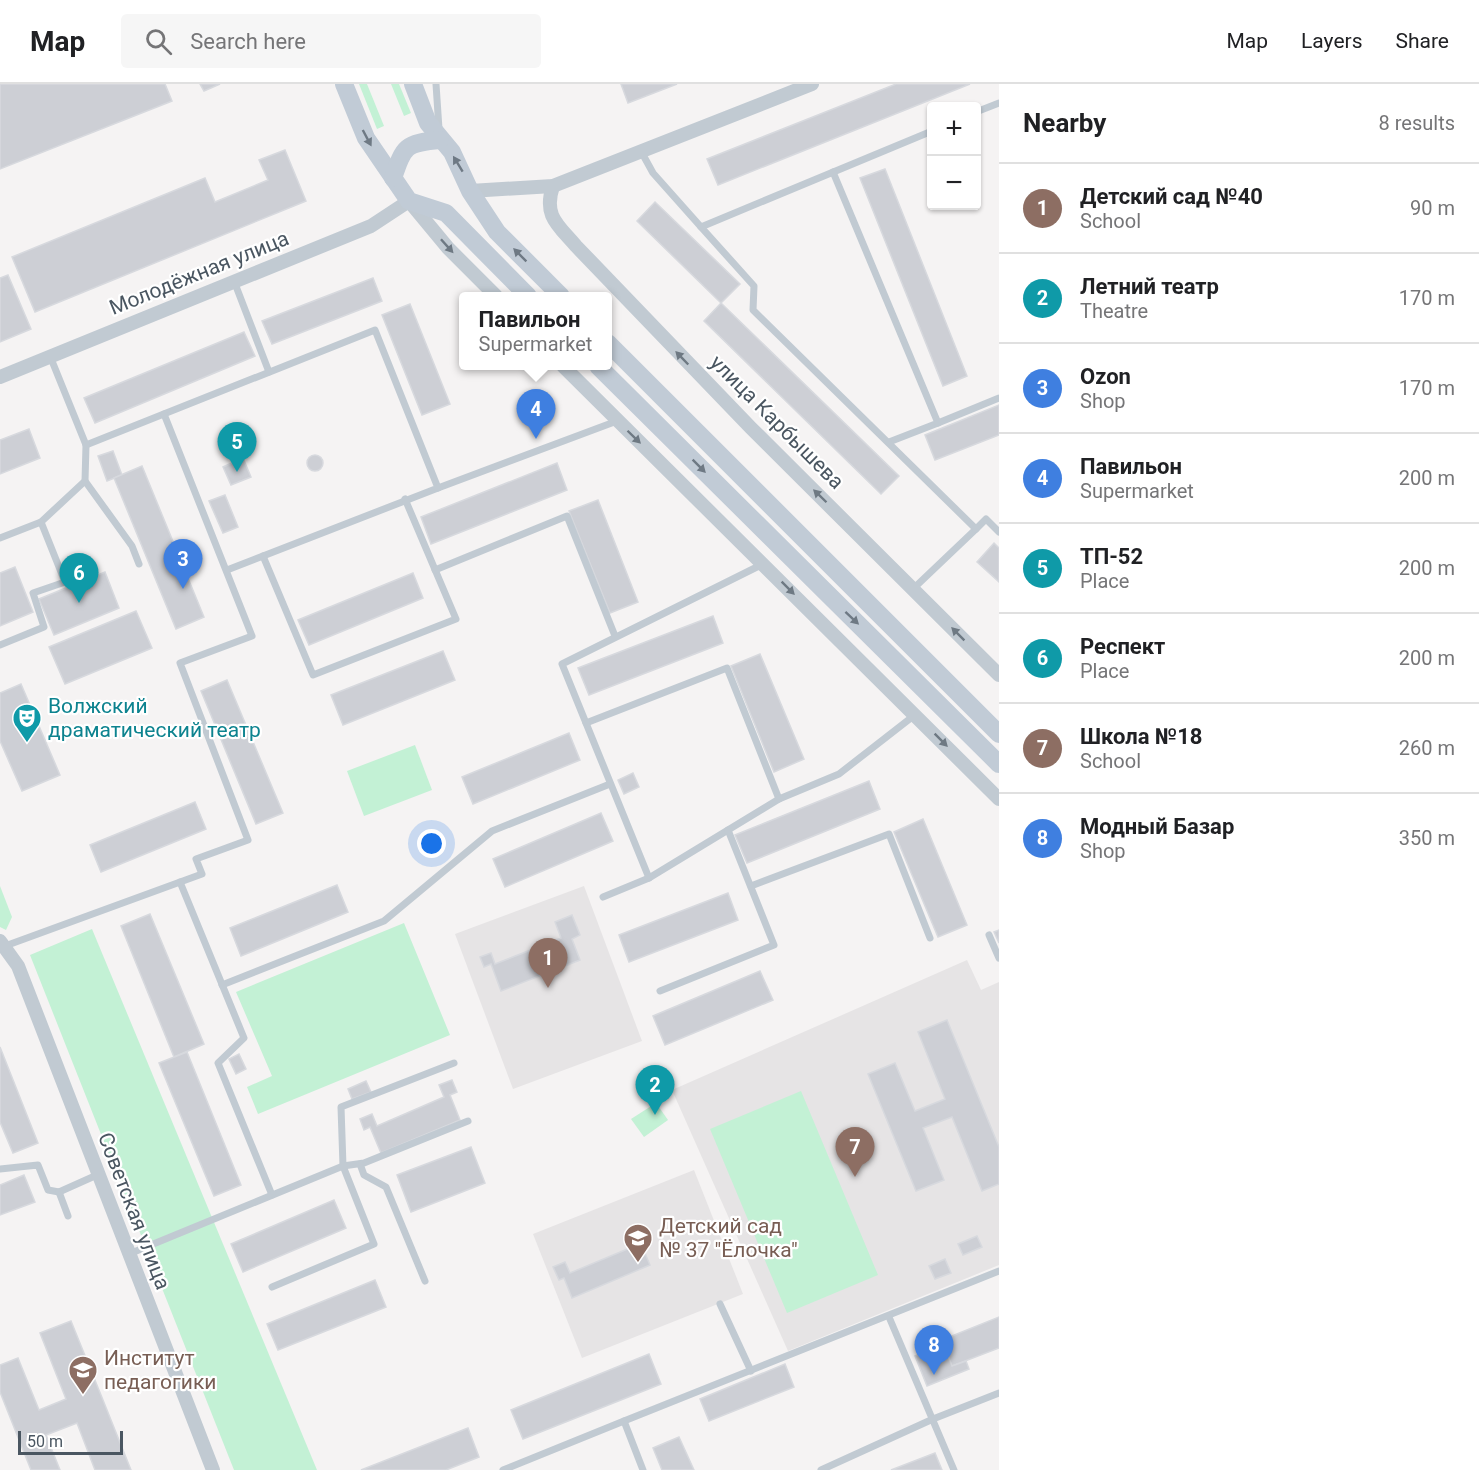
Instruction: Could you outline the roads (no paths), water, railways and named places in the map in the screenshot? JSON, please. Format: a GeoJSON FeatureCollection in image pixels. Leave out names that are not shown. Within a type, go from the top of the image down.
{"type":"FeatureCollection","features":[{"type":"Feature","properties":{"kind":"street"},"geometry":{"type":"LineString","coordinates":[[344,84],[366,138],[409,201],[448,248],[490,292]]}},
{"type":"Feature","properties":{"kind":"street"},"geometry":{"type":"LineString","coordinates":[[413,84],[429,123],[440,140],[452,152],[464,172],[470,191],[497,232],[556,292]]}},
{"type":"Feature","properties":{"kind":"street"},"geometry":{"type":"LineString","coordinates":[[446,213],[470,191],[553,186],[642,153],[812,84]]}},
{"type":"Feature","properties":{"kind":"street"},"geometry":{"type":"LineString","coordinates":[[393,178],[403,151],[411,144],[440,140]]}},
{"type":"Feature","properties":{"kind":"street","name":"улица Карбышева"},"geometry":{"type":"LineString","coordinates":[[553,186],[549,200],[550,215],[576,246],[751,428],[999,675]]}},
{"type":"Feature","properties":{"kind":"street"},"geometry":{"type":"LineString","coordinates":[[409,201],[446,213],[523,292]]}},
{"type":"Feature","properties":{"kind":"street","name":"Молодёжная улица"},"geometry":{"type":"LineString","coordinates":[[0,377],[371,226],[409,201]]}},
{"type":"Feature","properties":{"kind":"street"},"geometry":{"type":"LineString","coordinates":[[612,347],[999,734]]}},
{"type":"Feature","properties":{"kind":"street"},"geometry":{"type":"LineString","coordinates":[[567,370],[999,799]]}},
{"type":"Feature","properties":{"kind":"street"},"geometry":{"type":"LineString","coordinates":[[602,370],[999,764]]}},
{"type":"Feature","properties":{"kind":"street","name":"Советская улица"},"geometry":{"type":"LineString","coordinates":[[3,944],[18,966],[213,1470]]}},
{"type":"Feature","properties":{"kind":"lane"},"geometry":{"type":"LineString","coordinates":[[436,84],[440,140]]}},
{"type":"Feature","properties":{"kind":"lane"},"geometry":{"type":"LineString","coordinates":[[981,110],[999,103]]}},
{"type":"Feature","properties":{"kind":"lane"},"geometry":{"type":"LineString","coordinates":[[701,226],[927,133]]}},
{"type":"Feature","properties":{"kind":"lane"},"geometry":{"type":"LineString","coordinates":[[642,153],[653,173],[754,286],[753,310],[976,529]]}},
{"type":"Feature","properties":{"kind":"lane"},"geometry":{"type":"LineString","coordinates":[[833,172],[938,423]]}},
{"type":"Feature","properties":{"kind":"lane"},"geometry":{"type":"LineString","coordinates":[[234,281],[269,372]]}},
{"type":"Feature","properties":{"kind":"lane"},"geometry":{"type":"LineString","coordinates":[[86,445],[375,330],[438,488]]}},
{"type":"Feature","properties":{"kind":"lane"},"geometry":{"type":"LineString","coordinates":[[50,356],[86,445],[85,481],[132,546],[139,564]]}},
{"type":"Feature","properties":{"kind":"lane"},"geometry":{"type":"LineString","coordinates":[[889,442],[999,398]]}},
{"type":"Feature","properties":{"kind":"lane"},"geometry":{"type":"LineString","coordinates":[[3,944],[202,874],[196,859],[248,840],[180,663],[252,636],[228,570],[164,414]]}},
{"type":"Feature","properties":{"kind":"lane"},"geometry":{"type":"LineString","coordinates":[[228,570],[405,499],[617,421]]}},
{"type":"Feature","properties":{"kind":"lane"},"geometry":{"type":"LineString","coordinates":[[0,538],[41,522],[85,481]]}},
{"type":"Feature","properties":{"kind":"lane"},"geometry":{"type":"LineString","coordinates":[[263,556],[313,675],[456,619],[405,499]]}},
{"type":"Feature","properties":{"kind":"lane"},"geometry":{"type":"LineString","coordinates":[[435,570],[567,516],[615,636]]}},
{"type":"Feature","properties":{"kind":"lane"},"geometry":{"type":"LineString","coordinates":[[914,588],[986,519],[999,532]]}},
{"type":"Feature","properties":{"kind":"lane"},"geometry":{"type":"LineString","coordinates":[[0,645],[44,627],[33,593],[66,582],[41,522]]}},
{"type":"Feature","properties":{"kind":"lane"},"geometry":{"type":"LineString","coordinates":[[649,878],[561,664],[763,564]]}},
{"type":"Feature","properties":{"kind":"lane"},"geometry":{"type":"LineString","coordinates":[[586,723],[727,668],[779,799]]}},
{"type":"Feature","properties":{"kind":"lane"},"geometry":{"type":"LineString","coordinates":[[603,897],[649,878],[779,799],[839,774],[915,714]]}},
{"type":"Feature","properties":{"kind":"lane"},"geometry":{"type":"LineString","coordinates":[[222,985],[384,921],[492,831],[610,784]]}},
{"type":"Feature","properties":{"kind":"lane"},"geometry":{"type":"LineString","coordinates":[[660,991],[774,945],[728,830]]}},
{"type":"Feature","properties":{"kind":"lane"},"geometry":{"type":"LineString","coordinates":[[751,886],[889,834],[930,938]]}},
{"type":"Feature","properties":{"kind":"lane"},"geometry":{"type":"LineString","coordinates":[[180,882],[244,1038],[218,1063],[272,1195]]}},
{"type":"Feature","properties":{"kind":"lane"},"geometry":{"type":"LineString","coordinates":[[989,935],[999,958]]}},
{"type":"Feature","properties":{"kind":"lane"},"geometry":{"type":"LineString","coordinates":[[272,1287],[374,1244],[343,1166],[341,1107],[454,1063]]}},
{"type":"Feature","properties":{"kind":"lane"},"geometry":{"type":"LineString","coordinates":[[129,1254],[343,1166],[360,1164],[468,1121]]}},
{"type":"Feature","properties":{"kind":"lane"},"geometry":{"type":"LineString","coordinates":[[360,1164],[364,1175],[386,1187],[425,1281]]}},
{"type":"Feature","properties":{"kind":"lane"},"geometry":{"type":"LineString","coordinates":[[0,1169],[38,1165],[48,1190],[59,1192],[97,1175]]}},
{"type":"Feature","properties":{"kind":"lane"},"geometry":{"type":"LineString","coordinates":[[59,1192],[68,1216]]}},
{"type":"Feature","properties":{"kind":"lane"},"geometry":{"type":"LineString","coordinates":[[503,1470],[999,1271]]}},
{"type":"Feature","properties":{"kind":"lane"},"geometry":{"type":"LineString","coordinates":[[720,1304],[751,1371]]}},
{"type":"Feature","properties":{"kind":"lane"},"geometry":{"type":"LineString","coordinates":[[889,1317],[954,1470]]}},
{"type":"Feature","properties":{"kind":"lane"},"geometry":{"type":"LineString","coordinates":[[821,1470],[933,1419],[999,1393]]}},
{"type":"Feature","properties":{"kind":"lane"},"geometry":{"type":"LineString","coordinates":[[624,1420],[643,1470]]}},
{"type":"Feature","properties":{"kind":"place","name":"Павильон"},"geometry":{"type":"Point","coordinates":[536,439]}},
{"type":"Feature","properties":{"kind":"place","name":"ТП-52"},"geometry":{"type":"Point","coordinates":[237,472]}},
{"type":"Feature","properties":{"kind":"place","name":"Ozon"},"geometry":{"type":"Point","coordinates":[183,589]}},
{"type":"Feature","properties":{"kind":"place","name":"Респект"},"geometry":{"type":"Point","coordinates":[79,603]}},
{"type":"Feature","properties":{"kind":"place","name":"Волжский драматический театр"},"geometry":{"type":"Point","coordinates":[27,744]}},
{"type":"Feature","properties":{"kind":"place","name":"Детский сад №40"},"geometry":{"type":"Point","coordinates":[548,988]}},
{"type":"Feature","properties":{"kind":"place","name":"Летний театр"},"geometry":{"type":"Point","coordinates":[655,1115]}},
{"type":"Feature","properties":{"kind":"place","name":"Школа №18"},"geometry":{"type":"Point","coordinates":[855,1177]}},
{"type":"Feature","properties":{"kind":"place","name":"Детский сад № 37 \"Ёлочка\""},"geometry":{"type":"Point","coordinates":[638,1264]}},
{"type":"Feature","properties":{"kind":"place","name":"Модный Базар"},"geometry":{"type":"Point","coordinates":[934,1375]}},
{"type":"Feature","properties":{"kind":"place","name":"Институт педагогики"},"geometry":{"type":"Point","coordinates":[83,1396]}}]}
